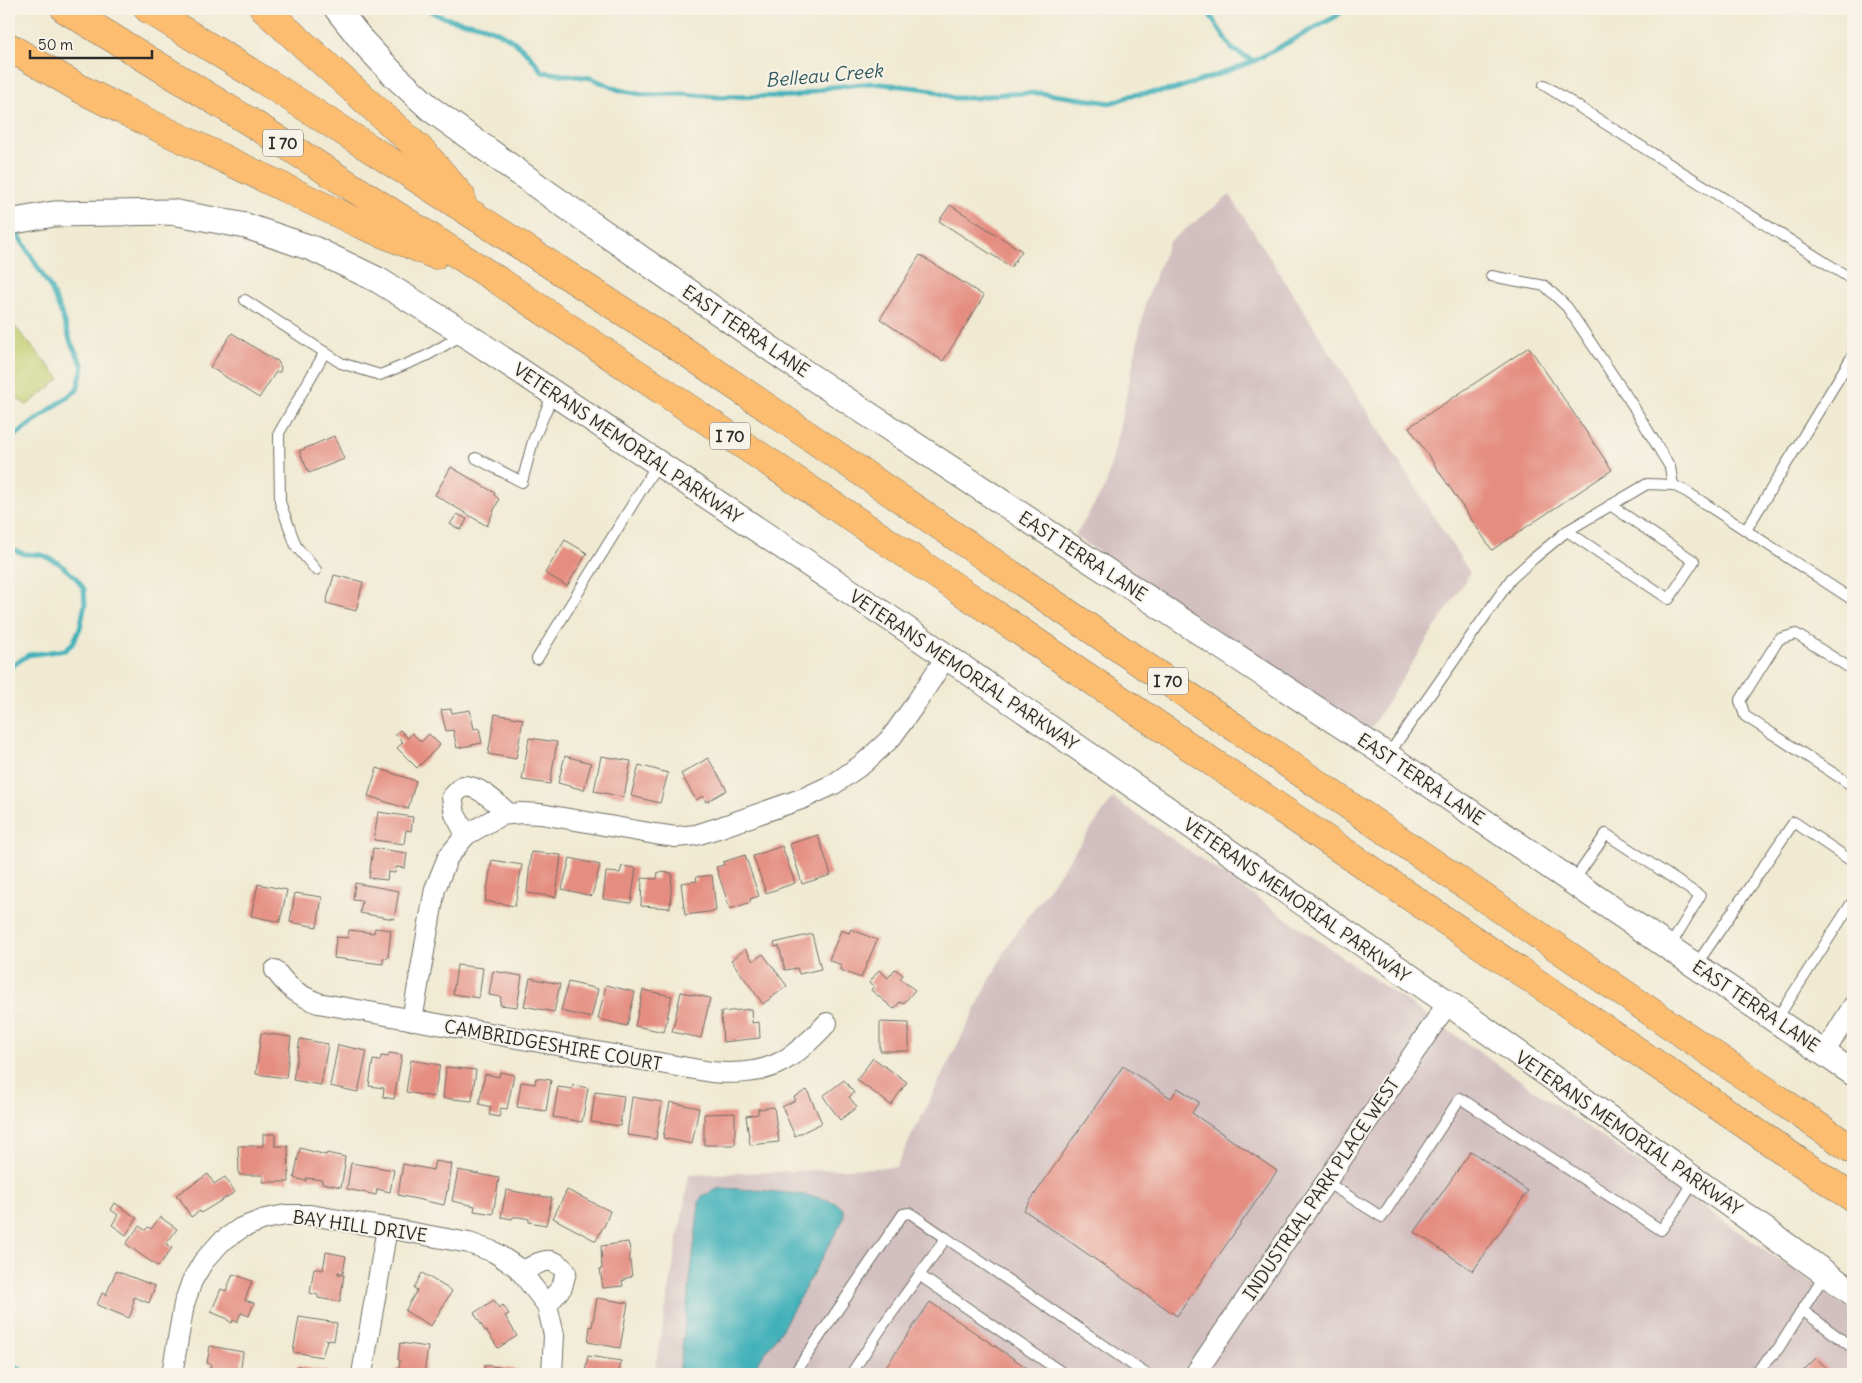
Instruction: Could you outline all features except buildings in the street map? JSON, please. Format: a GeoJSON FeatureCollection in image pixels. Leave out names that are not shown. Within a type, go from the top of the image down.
{"type":"FeatureCollection","features":[{"type":"Feature","properties":{"kind":"highway","name":"I 70"},"geometry":{"type":"LineString","coordinates":[[64,9],[255,125],[499,281],[961,590],[1853,1198]]}},
{"type":"Feature","properties":{"kind":"highway","name":"I 70"},"geometry":{"type":"LineString","coordinates":[[148,9],[276,88],[693,357],[1853,1150]]}},
{"type":"Feature","properties":{"kind":"highway"},"geometry":{"type":"LineString","coordinates":[[264,9],[424,153],[478,217]]}},
{"type":"Feature","properties":{"kind":"highway"},"geometry":{"type":"LineString","coordinates":[[11,49],[124,112],[360,224],[499,281]]}},
{"type":"Feature","properties":{"kind":"street","name":"EAST TERRA LANE"},"geometry":{"type":"LineString","coordinates":[[336,9],[395,76],[432,110],[475,143],[807,374],[1388,756],[1853,1073]]}},
{"type":"Feature","properties":{"kind":"street","name":"VETERANS MEMORIAL PARKWAY"},"geometry":{"type":"LineString","coordinates":[[9,222],[54,214],[172,212],[246,226],[314,249],[378,280],[465,334],[946,657],[1448,1004],[1853,1293]]}},
{"type":"Feature","properties":{"kind":"street"},"geometry":{"type":"LineString","coordinates":[[412,1020],[435,889],[448,857],[466,835],[501,816],[521,813],[541,814],[676,836],[696,835],[804,798],[834,784],[864,763],[891,738],[946,657]]}},
{"type":"Feature","properties":{"kind":"street"},"geometry":{"type":"LineString","coordinates":[[466,835],[454,814],[452,797],[463,786],[469,786],[485,793],[509,814]]}},
{"type":"Feature","properties":{"kind":"street","name":"CAMBRIDGESHIRE COURT"},"geometry":{"type":"LineString","coordinates":[[275,970],[286,985],[300,995],[318,1003],[664,1064],[735,1074],[756,1072],[777,1065],[810,1042],[827,1022]]}},
{"type":"Feature","properties":{"kind":"street","name":"INDUSTRIAL PARK PLACE WEST"},"geometry":{"type":"LineString","coordinates":[[1196,1374],[1448,1004]]}},
{"type":"Feature","properties":{"kind":"street"},"geometry":{"type":"LineString","coordinates":[[1824,1053],[1853,1006]]}},
{"type":"Feature","properties":{"kind":"street","name":"BAY HILL DRIVE"},"geometry":{"type":"LineString","coordinates":[[172,1374],[184,1304],[192,1281],[203,1262],[221,1242],[241,1228],[265,1219],[286,1215],[310,1215],[387,1228],[477,1246],[494,1252],[518,1268],[546,1305],[554,1335],[552,1374]]}},
{"type":"Feature","properties":{"kind":"street"},"geometry":{"type":"LineString","coordinates":[[362,1374],[387,1228]]}},
{"type":"Feature","properties":{"kind":"street"},"geometry":{"type":"LineString","coordinates":[[521,1272],[548,1260],[559,1263],[566,1272],[562,1287],[546,1305]]}},
{"type":"Feature","properties":{"kind":"lane"},"geometry":{"type":"LineString","coordinates":[[1544,85],[1853,280]]}},
{"type":"Feature","properties":{"kind":"lane"},"geometry":{"type":"LineString","coordinates":[[1491,276],[1545,286],[1568,307],[1630,400],[1670,466],[1673,484]]}},
{"type":"Feature","properties":{"kind":"lane"},"geometry":{"type":"LineString","coordinates":[[245,300],[341,363],[380,375],[426,356],[465,334]]}},
{"type":"Feature","properties":{"kind":"lane"},"geometry":{"type":"LineString","coordinates":[[316,570],[296,546],[280,502],[279,433],[324,352]]}},
{"type":"Feature","properties":{"kind":"lane"},"geometry":{"type":"LineString","coordinates":[[1746,530],[1853,355]]}},
{"type":"Feature","properties":{"kind":"lane"},"geometry":{"type":"LineString","coordinates":[[476,458],[522,482],[533,441],[553,393]]}},
{"type":"Feature","properties":{"kind":"lane"},"geometry":{"type":"LineString","coordinates":[[538,659],[658,463]]}},
{"type":"Feature","properties":{"kind":"lane"},"geometry":{"type":"LineString","coordinates":[[1388,756],[1511,579],[1567,532],[1647,484],[1673,484],[1853,600]]}},
{"type":"Feature","properties":{"kind":"lane"},"geometry":{"type":"LineString","coordinates":[[1567,532],[1669,599],[1694,561],[1610,505]]}},
{"type":"Feature","properties":{"kind":"lane"},"geometry":{"type":"LineString","coordinates":[[1853,670],[1796,634],[1787,636],[1779,639],[1740,701],[1744,716],[1853,786]]}},
{"type":"Feature","properties":{"kind":"lane"},"geometry":{"type":"LineString","coordinates":[[1696,965],[1794,822],[1853,862]]}},
{"type":"Feature","properties":{"kind":"lane"},"geometry":{"type":"LineString","coordinates":[[1573,882],[1606,834],[1700,896],[1669,948]]}},
{"type":"Feature","properties":{"kind":"lane"},"geometry":{"type":"LineString","coordinates":[[1776,1020],[1853,901]]}},
{"type":"Feature","properties":{"kind":"lane"},"geometry":{"type":"LineString","coordinates":[[1326,1182],[1382,1217],[1460,1098],[1661,1230],[1684,1199],[1694,1180]]}},
{"type":"Feature","properties":{"kind":"lane"},"geometry":{"type":"LineString","coordinates":[[794,1374],[903,1214],[910,1213],[1131,1370],[1146,1374]]}},
{"type":"Feature","properties":{"kind":"lane"},"geometry":{"type":"LineString","coordinates":[[851,1374],[946,1238]]}},
{"type":"Feature","properties":{"kind":"lane"},"geometry":{"type":"LineString","coordinates":[[1754,1374],[1778,1349],[1825,1273]]}},
{"type":"Feature","properties":{"kind":"lane"},"geometry":{"type":"LineString","coordinates":[[919,1275],[1064,1374]]}},
{"type":"Feature","properties":{"kind":"lane"},"geometry":{"type":"LineString","coordinates":[[1802,1310],[1853,1348]]}},
{"type":"Feature","properties":{"kind":"shaded area"},"geometry":{"type":"Polygon","coordinates":[[[1230,195],[1470,573],[1369,731],[1075,536],[1106,485],[1147,297],[1169,242],[1230,195]]]}},
{"type":"Feature","properties":{"kind":"shaded area"},"geometry":{"type":"Polygon","coordinates":[[[1113,798],[1853,1311],[1853,1374],[654,1374],[689,1175],[896,1167],[1006,948],[1113,798]]]}},
{"type":"Feature","properties":{"kind":"green space"},"geometry":{"type":"Polygon","coordinates":[[[9,320],[60,379],[27,405],[9,393],[9,320]]]}},
{"type":"Feature","properties":{"kind":"water"},"geometry":{"type":"Polygon","coordinates":[[[720,1188],[746,1189],[819,1198],[840,1206],[844,1214],[843,1220],[782,1329],[754,1368],[746,1374],[679,1374],[699,1203],[702,1196],[720,1188]]]}},
{"type":"Feature","properties":{"kind":"waterway","name":"Belleau Creek"},"geometry":{"type":"LineString","coordinates":[[427,9],[446,18],[488,28],[506,36],[530,56],[542,72],[591,78],[619,90],[645,95],[684,94],[718,97],[796,96],[831,87],[873,83],[927,89],[954,98],[1040,93],[1111,103],[1133,95],[1172,90],[1254,61],[1335,17],[1345,9]]}},
{"type":"Feature","properties":{"kind":"waterway"},"geometry":{"type":"LineString","coordinates":[[1206,9],[1232,49],[1254,61]]}},
{"type":"Feature","properties":{"kind":"waterway","name":"Belleau Creek"},"geometry":{"type":"LineString","coordinates":[[9,440],[77,390],[83,366],[71,343],[51,289],[14,228]]}},
{"type":"Feature","properties":{"kind":"waterway","name":"Belleau Creek"},"geometry":{"type":"LineString","coordinates":[[9,548],[24,554],[42,555],[59,563],[76,578],[84,589],[85,604],[80,628],[73,643],[65,650],[28,655],[9,668]]}},
{"type":"Feature","properties":{"kind":"waterway"},"geometry":{"type":"LineString","coordinates":[[9,1363],[25,1374]]}}]}
